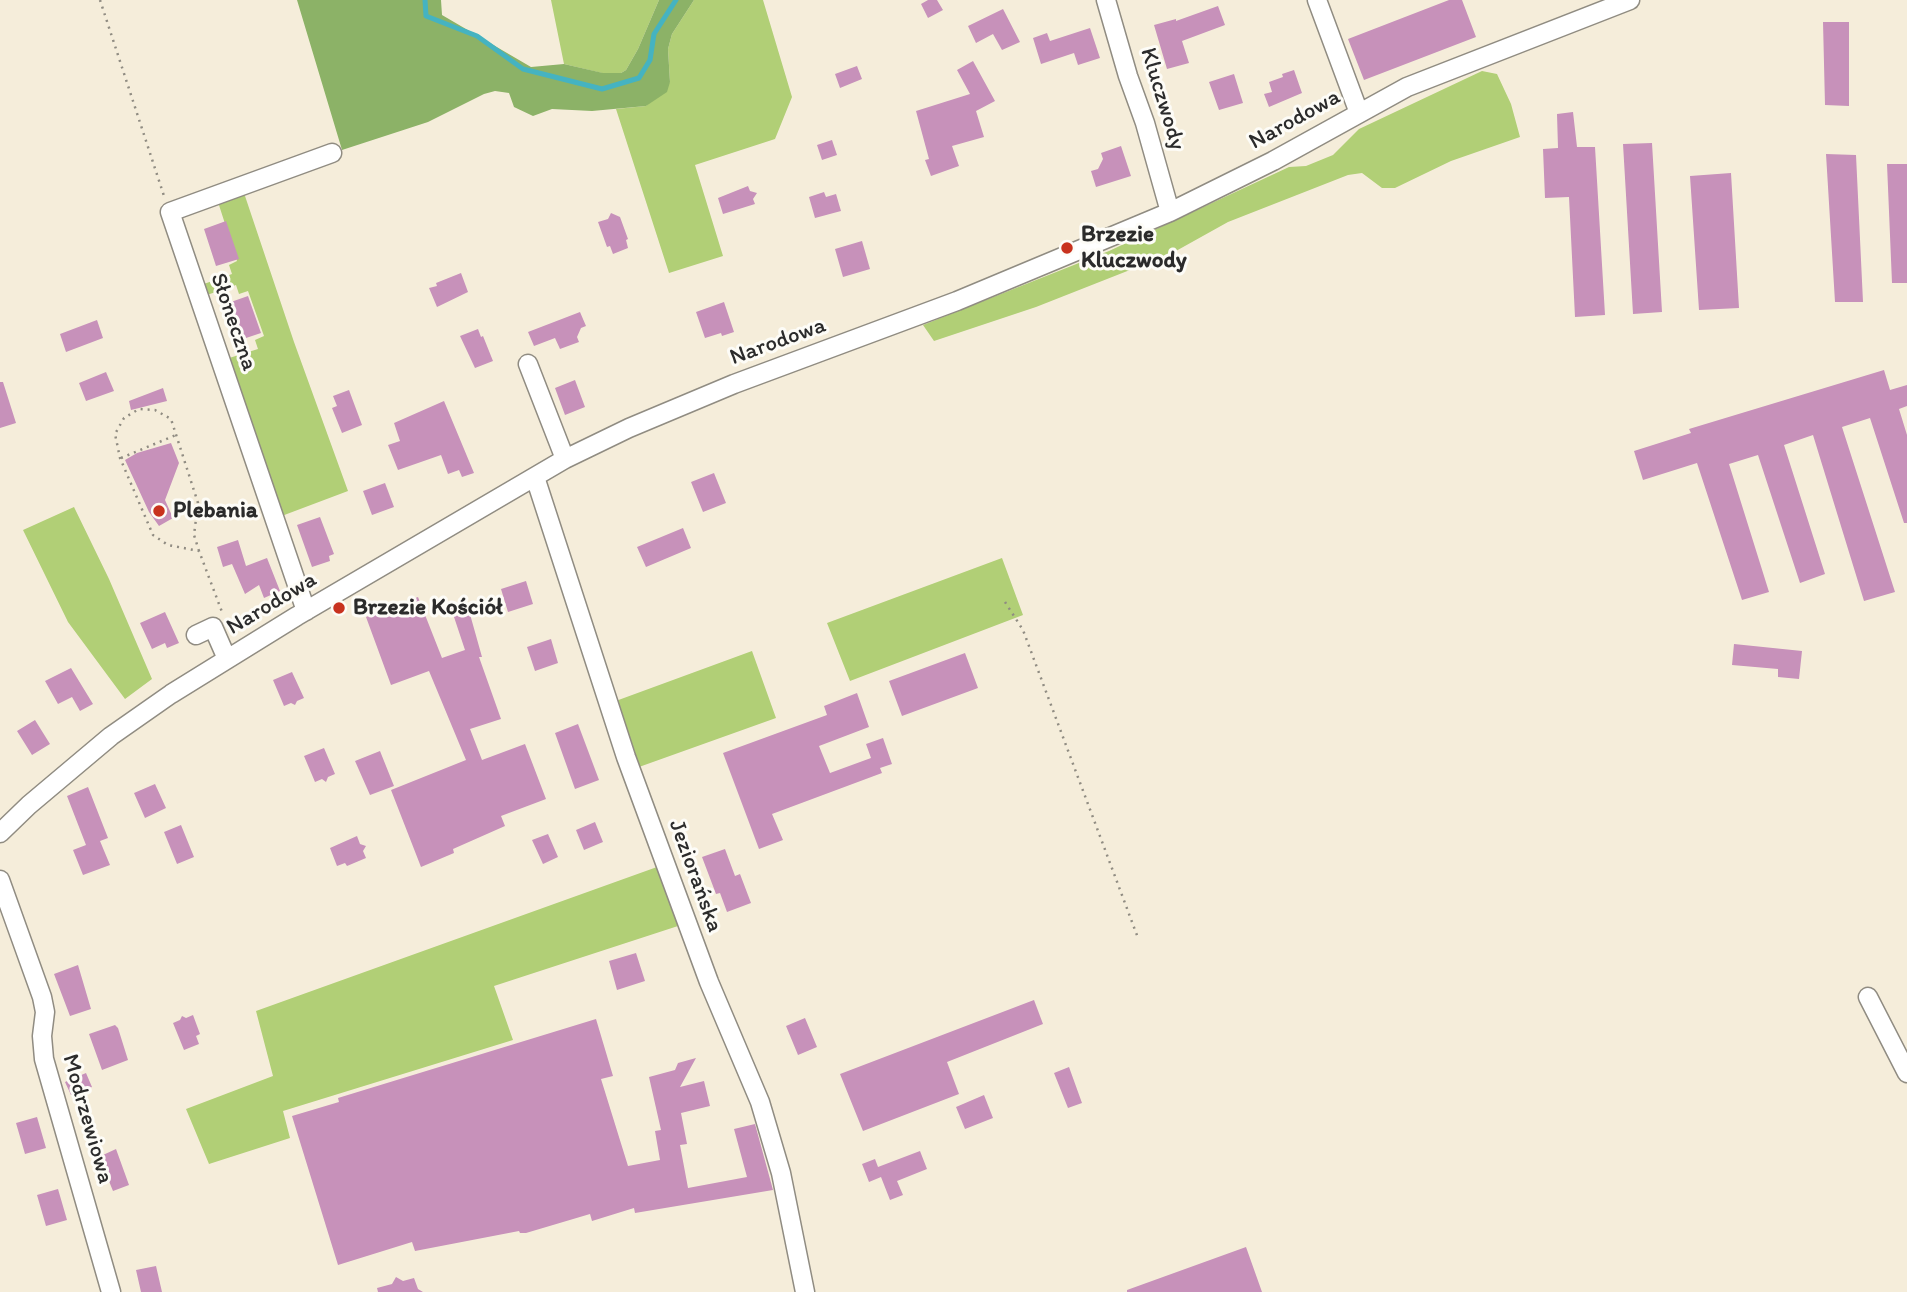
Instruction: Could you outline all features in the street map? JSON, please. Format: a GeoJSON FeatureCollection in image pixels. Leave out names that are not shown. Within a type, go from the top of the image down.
{"type":"FeatureCollection","features":[{"type":"Feature","properties":{"kind":"street","name":"Kluczwody"},"geometry":{"type":"LineString","coordinates":[[1107,0],[1170,212]]}},
{"type":"Feature","properties":{"kind":"street"},"geometry":{"type":"LineString","coordinates":[[1317,0],[1359,113]]}},
{"type":"Feature","properties":{"kind":"street","name":"Narodowa"},"geometry":{"type":"LineString","coordinates":[[0,832],[111,736],[171,694],[306,611],[565,459],[629,428],[734,384],[957,302],[1170,212],[1273,161],[1407,87],[1630,0]]}},
{"type":"Feature","properties":{"kind":"street"},"geometry":{"type":"LineString","coordinates":[[170,212],[332,153]]}},
{"type":"Feature","properties":{"kind":"street","name":"Słoneczna"},"geometry":{"type":"LineString","coordinates":[[170,212],[306,611]]}},
{"type":"Feature","properties":{"kind":"street"},"geometry":{"type":"LineString","coordinates":[[528,365],[565,459]]}},
{"type":"Feature","properties":{"kind":"street","name":"Jeziorańska"},"geometry":{"type":"LineString","coordinates":[[535,477],[626,757],[709,982],[760,1102],[780,1173],[804,1292]]}},
{"type":"Feature","properties":{"kind":"street"},"geometry":{"type":"LineString","coordinates":[[197,635],[214,627],[227,659]]}},
{"type":"Feature","properties":{"kind":"street","name":"Modrzewiowa"},"geometry":{"type":"LineString","coordinates":[[0,880],[42,996],[45,1012],[42,1036],[44,1059],[111,1292]]}},
{"type":"Feature","properties":{"kind":"street"},"geometry":{"type":"LineString","coordinates":[[1867,997],[1907,1073]]}},
{"type":"Feature","properties":{"kind":"path"},"geometry":{"type":"LineString","coordinates":[[100,0],[170,212]]}},
{"type":"Feature","properties":{"kind":"path"},"geometry":{"type":"LineString","coordinates":[[199,551],[168,545],[153,535],[120,458],[115,434],[124,418],[139,409],[155,410],[171,419],[198,503],[194,535],[224,618]]}},
{"type":"Feature","properties":{"kind":"path"},"geometry":{"type":"LineString","coordinates":[[120,458],[176,435]]}},
{"type":"Feature","properties":{"kind":"path"},"geometry":{"type":"LineString","coordinates":[[1005,601],[1023,630],[1138,938]]}},
{"type":"Feature","properties":{"kind":"green space"},"geometry":{"type":"Polygon","coordinates":[[[297,0],[441,0],[442,15],[531,67],[564,64],[603,73],[621,73],[626,70],[638,49],[659,0],[694,0],[672,34],[668,49],[670,82],[667,92],[646,106],[592,111],[552,109],[533,116],[514,107],[509,93],[495,91],[428,122],[342,150],[297,0]]]}},
{"type":"Feature","properties":{"kind":"green space"},"geometry":{"type":"Polygon","coordinates":[[[551,0],[659,0],[626,70],[621,73],[602,73],[564,64],[551,0]]]}},
{"type":"Feature","properties":{"kind":"green space"},"geometry":{"type":"Polygon","coordinates":[[[694,0],[763,0],[792,97],[775,139],[695,165],[723,256],[669,273],[616,109],[646,106],[670,82],[668,49],[672,34],[694,0]]]}},
{"type":"Feature","properties":{"kind":"green space"},"geometry":{"type":"Polygon","coordinates":[[[1482,71],[1497,74],[1511,104],[1520,137],[1451,161],[1395,188],[1382,188],[1362,173],[1348,175],[1228,222],[1158,261],[1036,307],[934,341],[923,325],[1109,251],[1289,167],[1306,166],[1333,155],[1359,129],[1482,71]]]}},
{"type":"Feature","properties":{"kind":"green space"},"geometry":{"type":"Polygon","coordinates":[[[244,193],[348,491],[279,517],[226,359],[258,349],[255,340],[264,336],[248,291],[239,294],[236,285],[204,296],[201,285],[232,274],[229,265],[237,261],[218,202],[244,193]]]}},
{"type":"Feature","properties":{"kind":"green space"},"geometry":{"type":"Polygon","coordinates":[[[74,507],[109,579],[152,679],[125,699],[68,622],[23,530],[74,507]]]}},
{"type":"Feature","properties":{"kind":"green space"},"geometry":{"type":"Polygon","coordinates":[[[1002,558],[1023,615],[850,681],[827,623],[1002,558]]]}},
{"type":"Feature","properties":{"kind":"green space"},"geometry":{"type":"Polygon","coordinates":[[[752,651],[776,718],[639,767],[613,702],[752,651]]]}},
{"type":"Feature","properties":{"kind":"green space"},"geometry":{"type":"Polygon","coordinates":[[[657,867],[678,926],[494,986],[513,1040],[283,1111],[290,1138],[209,1164],[186,1109],[273,1076],[256,1011],[657,867]]]}},
{"type":"Feature","properties":{"kind":"building"},"geometry":{"type":"Polygon","coordinates":[[[928,0],[937,0],[943,10],[928,18],[921,4],[928,0]]]}},
{"type":"Feature","properties":{"kind":"building"},"geometry":{"type":"Polygon","coordinates":[[[1449,0],[1462,0],[1476,37],[1364,80],[1348,39],[1449,0]]]}},
{"type":"Feature","properties":{"kind":"building"},"geometry":{"type":"Polygon","coordinates":[[[1218,6],[1225,25],[1182,41],[1189,63],[1167,69],[1154,25],[1176,21],[1218,6]]]}},
{"type":"Feature","properties":{"kind":"building"},"geometry":{"type":"Polygon","coordinates":[[[1003,9],[1020,42],[1002,50],[993,34],[976,43],[968,26],[1003,9]]]}},
{"type":"Feature","properties":{"kind":"building"},"geometry":{"type":"Polygon","coordinates":[[[1823,22],[1849,22],[1849,106],[1825,105],[1823,22]]]}},
{"type":"Feature","properties":{"kind":"building"},"geometry":{"type":"Polygon","coordinates":[[[1090,28],[1100,58],[1078,65],[1074,53],[1041,64],[1033,38],[1047,33],[1050,41],[1090,28]]]}},
{"type":"Feature","properties":{"kind":"building"},"geometry":{"type":"Polygon","coordinates":[[[973,61],[995,101],[976,111],[984,137],[952,146],[959,166],[931,176],[925,160],[929,159],[916,111],[970,94],[957,70],[973,61]]]}},
{"type":"Feature","properties":{"kind":"building"},"geometry":{"type":"Polygon","coordinates":[[[857,66],[862,79],[840,88],[835,74],[857,66]]]}},
{"type":"Feature","properties":{"kind":"building"},"geometry":{"type":"Polygon","coordinates":[[[1294,70],[1302,93],[1269,107],[1264,94],[1272,92],[1269,82],[1294,70]]]}},
{"type":"Feature","properties":{"kind":"building"},"geometry":{"type":"Polygon","coordinates":[[[1234,74],[1243,103],[1219,110],[1209,82],[1234,74]]]}},
{"type":"Feature","properties":{"kind":"building"},"geometry":{"type":"Polygon","coordinates":[[[1573,112],[1577,147],[1595,147],[1605,315],[1575,317],[1569,197],[1545,198],[1543,149],[1558,148],[1557,114],[1573,112]]]}},
{"type":"Feature","properties":{"kind":"building"},"geometry":{"type":"Polygon","coordinates":[[[832,140],[837,155],[822,160],[817,145],[832,140]]]}},
{"type":"Feature","properties":{"kind":"building"},"geometry":{"type":"Polygon","coordinates":[[[1652,143],[1662,312],[1633,314],[1623,144],[1652,143]]]}},
{"type":"Feature","properties":{"kind":"building"},"geometry":{"type":"Polygon","coordinates":[[[1121,146],[1131,176],[1096,187],[1091,171],[1098,169],[1103,159],[1101,153],[1121,146]]]}},
{"type":"Feature","properties":{"kind":"building"},"geometry":{"type":"Polygon","coordinates":[[[1826,154],[1856,155],[1863,302],[1835,302],[1826,154]]]}},
{"type":"Feature","properties":{"kind":"building"},"geometry":{"type":"Polygon","coordinates":[[[1887,164],[1907,164],[1907,283],[1892,283],[1887,164]]]}},
{"type":"Feature","properties":{"kind":"building"},"geometry":{"type":"Polygon","coordinates":[[[1731,173],[1739,308],[1699,310],[1690,176],[1731,173]]]}},
{"type":"Feature","properties":{"kind":"building"},"geometry":{"type":"Polygon","coordinates":[[[748,186],[750,191],[757,193],[753,199],[755,204],[723,214],[718,198],[748,186]]]}},
{"type":"Feature","properties":{"kind":"building"},"geometry":{"type":"Polygon","coordinates":[[[824,192],[826,197],[836,194],[841,211],[815,218],[809,197],[824,192]]]}},
{"type":"Feature","properties":{"kind":"building"},"geometry":{"type":"Polygon","coordinates":[[[611,213],[620,217],[628,239],[628,248],[613,254],[610,246],[607,247],[598,222],[608,219],[611,213]]]}},
{"type":"Feature","properties":{"kind":"building"},"geometry":{"type":"Polygon","coordinates":[[[226,221],[239,259],[216,266],[204,229],[226,221]]]}},
{"type":"Feature","properties":{"kind":"building"},"geometry":{"type":"Polygon","coordinates":[[[862,241],[870,269],[843,277],[835,249],[862,241]]]}},
{"type":"Feature","properties":{"kind":"building"},"geometry":{"type":"Polygon","coordinates":[[[461,273],[468,292],[437,307],[429,288],[461,273]]]}},
{"type":"Feature","properties":{"kind":"building"},"geometry":{"type":"Polygon","coordinates":[[[248,296],[261,333],[240,340],[228,303],[248,296]]]}},
{"type":"Feature","properties":{"kind":"building"},"geometry":{"type":"Polygon","coordinates":[[[724,302],[734,332],[705,338],[696,312],[724,302]]]}},
{"type":"Feature","properties":{"kind":"building"},"geometry":{"type":"Polygon","coordinates":[[[580,312],[586,326],[581,328],[577,337],[579,342],[560,349],[555,338],[534,346],[528,332],[580,312]]]}},
{"type":"Feature","properties":{"kind":"building"},"geometry":{"type":"Polygon","coordinates":[[[97,320],[103,338],[66,352],[60,334],[97,320]]]}},
{"type":"Feature","properties":{"kind":"building"},"geometry":{"type":"Polygon","coordinates":[[[478,329],[493,361],[475,368],[460,336],[478,329]]]}},
{"type":"Feature","properties":{"kind":"building"},"geometry":{"type":"Polygon","coordinates":[[[1884,370],[1890,390],[1907,385],[1907,406],[1899,409],[1907,435],[1907,523],[1904,523],[1870,418],[1842,427],[1895,592],[1864,601],[1813,435],[1784,445],[1825,574],[1800,583],[1758,455],[1729,464],[1769,592],[1742,600],[1697,463],[1643,480],[1634,451],[1691,433],[1689,429],[1884,370]]]}},
{"type":"Feature","properties":{"kind":"building"},"geometry":{"type":"Polygon","coordinates":[[[106,372],[114,391],[86,401],[79,383],[106,372]]]}},
{"type":"Feature","properties":{"kind":"building"},"geometry":{"type":"Polygon","coordinates":[[[575,380],[585,407],[565,415],[555,388],[575,380]]]}},
{"type":"Feature","properties":{"kind":"building"},"geometry":{"type":"Polygon","coordinates":[[[0,382],[3,382],[16,423],[0,428],[0,382]]]}},
{"type":"Feature","properties":{"kind":"building"},"geometry":{"type":"Polygon","coordinates":[[[163,388],[167,401],[131,410],[129,401],[163,388]]]}},
{"type":"Feature","properties":{"kind":"building"},"geometry":{"type":"Polygon","coordinates":[[[349,390],[362,425],[342,433],[332,408],[337,406],[333,396],[349,390]]]}},
{"type":"Feature","properties":{"kind":"building"},"geometry":{"type":"Polygon","coordinates":[[[444,401],[474,473],[462,477],[459,470],[448,474],[441,455],[398,470],[388,445],[400,441],[394,423],[444,401]]]}},
{"type":"Feature","properties":{"kind":"building"},"geometry":{"type":"Polygon","coordinates":[[[171,443],[179,463],[165,500],[173,518],[159,526],[149,512],[125,460],[137,453],[171,443]]]}},
{"type":"Feature","properties":{"kind":"building"},"geometry":{"type":"Polygon","coordinates":[[[714,473],[726,503],[703,512],[691,482],[714,473]]]}},
{"type":"Feature","properties":{"kind":"building"},"geometry":{"type":"Polygon","coordinates":[[[385,483],[394,507],[372,515],[363,491],[385,483]]]}},
{"type":"Feature","properties":{"kind":"building"},"geometry":{"type":"Polygon","coordinates":[[[320,517],[334,554],[329,556],[330,561],[312,567],[297,525],[320,517]]]}},
{"type":"Feature","properties":{"kind":"building"},"geometry":{"type":"Polygon","coordinates":[[[683,528],[691,548],[646,567],[637,547],[683,528]]]}},
{"type":"Feature","properties":{"kind":"building"},"geometry":{"type":"Polygon","coordinates":[[[238,540],[246,566],[267,558],[280,591],[264,598],[259,585],[245,594],[232,564],[223,567],[217,547],[238,540]]]}},
{"type":"Feature","properties":{"kind":"building"},"geometry":{"type":"Polygon","coordinates":[[[526,581],[533,604],[508,612],[501,589],[526,581]]]}},
{"type":"Feature","properties":{"kind":"building"},"geometry":{"type":"Polygon","coordinates":[[[418,597],[442,658],[465,650],[450,605],[466,600],[482,657],[479,657],[501,719],[470,729],[482,760],[525,744],[546,799],[501,816],[505,826],[453,849],[454,853],[421,867],[391,790],[466,760],[429,671],[391,685],[366,617],[418,597]]]}},
{"type":"Feature","properties":{"kind":"building"},"geometry":{"type":"Polygon","coordinates":[[[165,612],[179,643],[167,648],[165,643],[152,649],[140,623],[165,612]]]}},
{"type":"Feature","properties":{"kind":"building"},"geometry":{"type":"Polygon","coordinates":[[[551,639],[558,663],[535,671],[527,647],[551,639]]]}},
{"type":"Feature","properties":{"kind":"building"},"geometry":{"type":"Polygon","coordinates":[[[1734,644],[1802,651],[1799,679],[1778,677],[1778,669],[1732,665],[1734,644]]]}},
{"type":"Feature","properties":{"kind":"building"},"geometry":{"type":"Polygon","coordinates":[[[965,653],[978,688],[902,716],[889,681],[965,653]]]}},
{"type":"Feature","properties":{"kind":"building"},"geometry":{"type":"Polygon","coordinates":[[[71,668],[93,704],[80,711],[72,697],[58,704],[45,681],[71,668]]]}},
{"type":"Feature","properties":{"kind":"building"},"geometry":{"type":"Polygon","coordinates":[[[292,672],[304,698],[295,705],[291,703],[284,706],[273,680],[292,672]]]}},
{"type":"Feature","properties":{"kind":"building"},"geometry":{"type":"Polygon","coordinates":[[[857,693],[869,727],[819,746],[830,773],[871,758],[866,744],[883,738],[892,764],[880,768],[882,773],[772,814],[783,840],[759,849],[723,753],[827,715],[824,706],[857,693]]]}},
{"type":"Feature","properties":{"kind":"building"},"geometry":{"type":"Polygon","coordinates":[[[35,720],[50,744],[32,755],[17,731],[35,720]]]}},
{"type":"Feature","properties":{"kind":"building"},"geometry":{"type":"Polygon","coordinates":[[[578,724],[599,780],[575,789],[555,733],[578,724]]]}},
{"type":"Feature","properties":{"kind":"building"},"geometry":{"type":"Polygon","coordinates":[[[324,748],[335,774],[328,777],[326,782],[322,779],[315,782],[304,756],[324,748]]]}},
{"type":"Feature","properties":{"kind":"building"},"geometry":{"type":"Polygon","coordinates":[[[380,751],[394,786],[370,795],[355,761],[380,751]]]}},
{"type":"Feature","properties":{"kind":"building"},"geometry":{"type":"Polygon","coordinates":[[[155,784],[166,808],[145,818],[134,793],[155,784]]]}},
{"type":"Feature","properties":{"kind":"building"},"geometry":{"type":"Polygon","coordinates":[[[88,787],[108,838],[100,841],[110,865],[83,875],[73,850],[86,845],[67,796],[88,787]]]}},
{"type":"Feature","properties":{"kind":"building"},"geometry":{"type":"Polygon","coordinates":[[[595,822],[603,842],[584,850],[576,830],[595,822]]]}},
{"type":"Feature","properties":{"kind":"building"},"geometry":{"type":"Polygon","coordinates":[[[181,825],[194,857],[177,864],[164,832],[181,825]]]}},
{"type":"Feature","properties":{"kind":"building"},"geometry":{"type":"Polygon","coordinates":[[[548,834],[558,857],[543,864],[532,840],[548,834]]]}},
{"type":"Feature","properties":{"kind":"building"},"geometry":{"type":"Polygon","coordinates":[[[357,836],[360,844],[366,846],[363,851],[366,858],[347,866],[345,863],[337,866],[330,848],[357,836]]]}},
{"type":"Feature","properties":{"kind":"building"},"geometry":{"type":"Polygon","coordinates":[[[725,849],[735,876],[740,874],[751,903],[727,912],[720,893],[716,894],[702,857],[725,849]]]}},
{"type":"Feature","properties":{"kind":"building"},"geometry":{"type":"Polygon","coordinates":[[[636,953],[645,981],[617,990],[609,961],[636,953]]]}},
{"type":"Feature","properties":{"kind":"building"},"geometry":{"type":"Polygon","coordinates":[[[78,965],[91,1009],[70,1016],[54,974],[78,965]]]}},
{"type":"Feature","properties":{"kind":"building"},"geometry":{"type":"Polygon","coordinates":[[[1034,1000],[1043,1024],[947,1062],[959,1094],[863,1131],[840,1074],[1034,1000]]]}},
{"type":"Feature","properties":{"kind":"building"},"geometry":{"type":"Polygon","coordinates":[[[193,1015],[200,1034],[196,1036],[199,1044],[184,1050],[173,1023],[182,1016],[186,1018],[193,1015]]]}},
{"type":"Feature","properties":{"kind":"building"},"geometry":{"type":"Polygon","coordinates":[[[805,1018],[817,1047],[798,1055],[786,1026],[805,1018]]]}},
{"type":"Feature","properties":{"kind":"building"},"geometry":{"type":"Polygon","coordinates":[[[596,1019],[613,1076],[601,1079],[628,1166],[660,1160],[655,1131],[661,1130],[649,1077],[675,1070],[678,1063],[696,1058],[680,1087],[704,1081],[710,1106],[681,1113],[687,1144],[680,1145],[688,1188],[747,1177],[734,1129],[755,1124],[773,1190],[635,1213],[634,1208],[592,1221],[590,1214],[526,1233],[519,1231],[415,1251],[412,1242],[338,1265],[292,1116],[339,1102],[338,1098],[596,1019]]]}},
{"type":"Feature","properties":{"kind":"building"},"geometry":{"type":"Polygon","coordinates":[[[115,1025],[128,1060],[102,1070],[89,1034],[115,1025]]]}},
{"type":"Feature","properties":{"kind":"building"},"geometry":{"type":"Polygon","coordinates":[[[1069,1067],[1082,1103],[1068,1108],[1054,1073],[1069,1067]]]}},
{"type":"Feature","properties":{"kind":"building"},"geometry":{"type":"Polygon","coordinates":[[[86,1073],[92,1087],[71,1095],[65,1082],[86,1073]]]}},
{"type":"Feature","properties":{"kind":"building"},"geometry":{"type":"Polygon","coordinates":[[[984,1095],[993,1118],[965,1129],[956,1107],[984,1095]]]}},
{"type":"Feature","properties":{"kind":"building"},"geometry":{"type":"Polygon","coordinates":[[[37,1117],[46,1148],[25,1154],[16,1123],[37,1117]]]}},
{"type":"Feature","properties":{"kind":"building"},"geometry":{"type":"Polygon","coordinates":[[[116,1149],[129,1185],[113,1191],[104,1169],[98,1168],[104,1159],[103,1155],[116,1149]]]}},
{"type":"Feature","properties":{"kind":"building"},"geometry":{"type":"Polygon","coordinates":[[[920,1151],[927,1169],[897,1181],[903,1195],[890,1200],[881,1177],[869,1182],[862,1164],[875,1159],[878,1167],[920,1151]]]}},
{"type":"Feature","properties":{"kind":"building"},"geometry":{"type":"Polygon","coordinates":[[[58,1189],[67,1220],[46,1226],[37,1195],[58,1189]]]}},
{"type":"Feature","properties":{"kind":"building"},"geometry":{"type":"Polygon","coordinates":[[[1246,1247],[1262,1292],[1127,1292],[1127,1290],[1246,1247]]]}},
{"type":"Feature","properties":{"kind":"building"},"geometry":{"type":"Polygon","coordinates":[[[156,1266],[162,1292],[141,1292],[136,1270],[156,1266]]]}},
{"type":"Feature","properties":{"kind":"building"},"geometry":{"type":"Polygon","coordinates":[[[396,1277],[403,1281],[414,1278],[418,1289],[423,1292],[378,1292],[377,1288],[392,1284],[396,1277]]]}},
{"type":"Feature","properties":{"kind":"waterway"},"geometry":{"type":"LineString","coordinates":[[425,0],[426,16],[477,36],[523,69],[602,89],[639,78],[650,60],[654,34],[676,0]]}},
{"type":"Feature","properties":{"kind":"place","name":"Brzezie Kluczwody"},"geometry":{"type":"Point","coordinates":[1067,248]}},
{"type":"Feature","properties":{"kind":"place","name":"Plebania"},"geometry":{"type":"Point","coordinates":[159,511]}},
{"type":"Feature","properties":{"kind":"place","name":"Brzezie Kościół"},"geometry":{"type":"Point","coordinates":[339,608]}}]}
